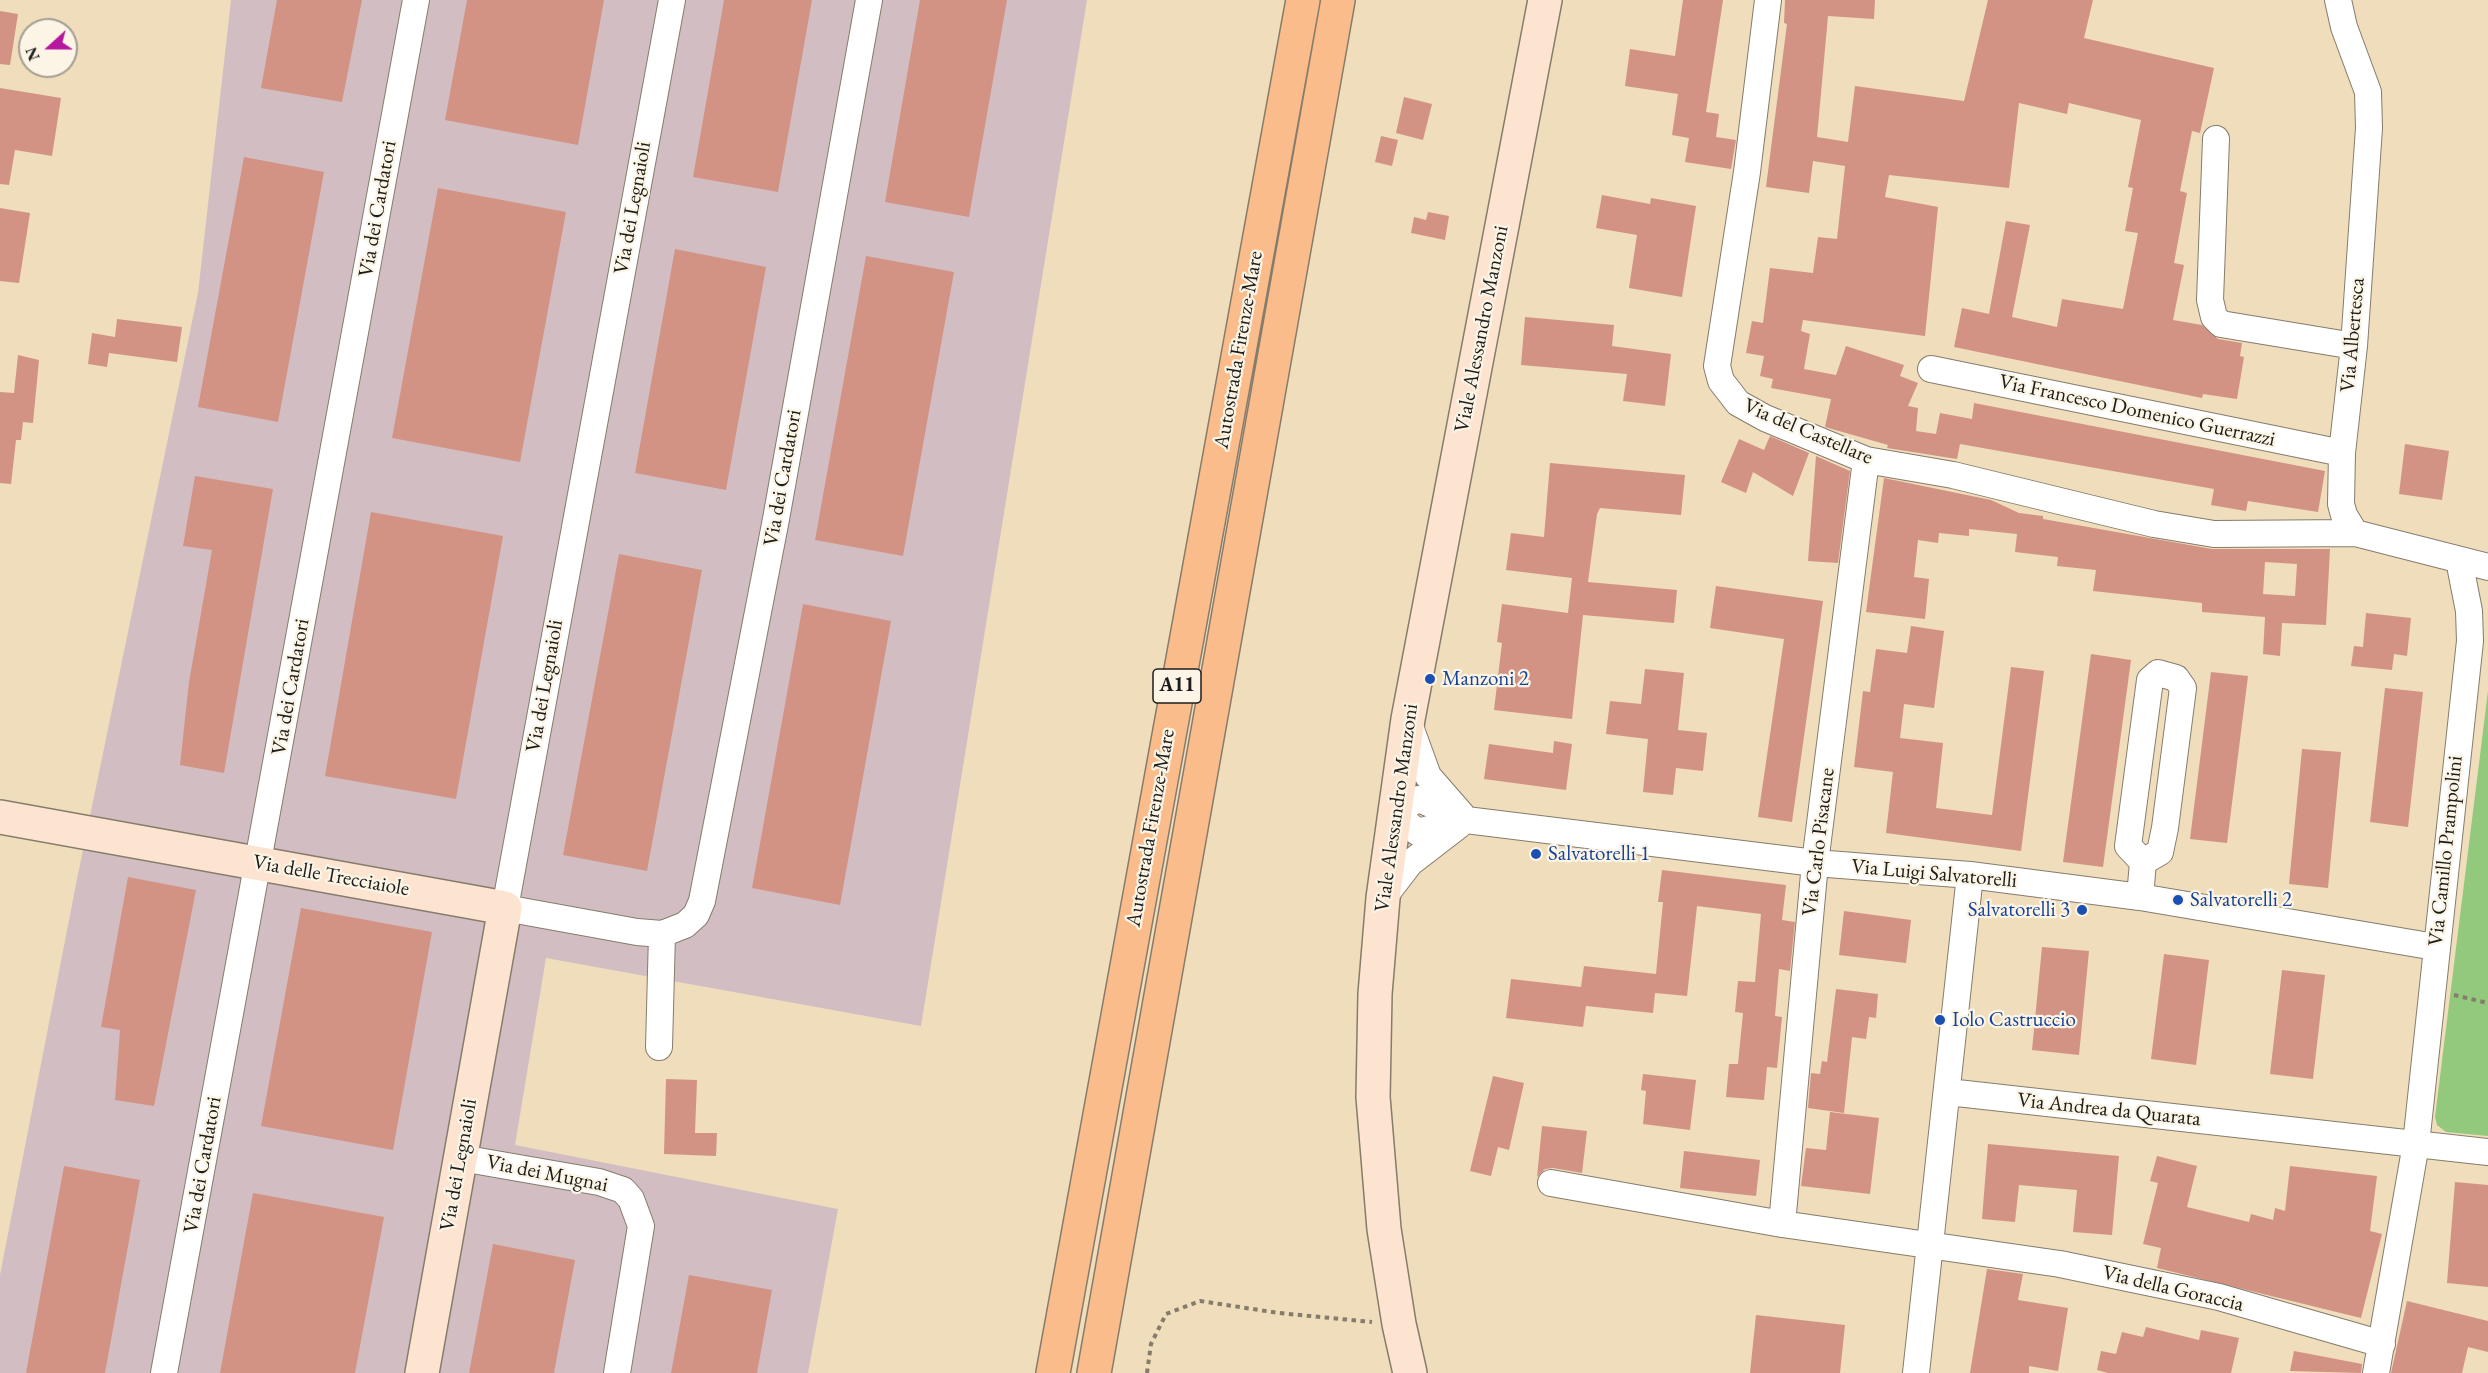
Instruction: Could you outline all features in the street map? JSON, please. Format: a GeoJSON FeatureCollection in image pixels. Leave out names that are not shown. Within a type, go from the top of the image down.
{"type":"FeatureCollection","features":[{"type":"Feature","properties":{"kind":"highway","name":"Autostrada Firenze-Mare"},"geometry":{"type":"LineString","coordinates":[[1053,1373],[1303,0]]}},
{"type":"Feature","properties":{"kind":"highway","name":"Autostrada Firenze-Mare"},"geometry":{"type":"LineString","coordinates":[[1094,1373],[1338,0]]}},
{"type":"Feature","properties":{"kind":"street","name":"Via dei Cardatori"},"geometry":{"type":"LineString","coordinates":[[164,1373],[416,0]]}},
{"type":"Feature","properties":{"kind":"street","name":"Via dei Legnaioli"},"geometry":{"type":"LineString","coordinates":[[422,1373],[672,0]]}},
{"type":"Feature","properties":{"kind":"street","name":"Via dei Cardatori"},"geometry":{"type":"LineString","coordinates":[[662,934],[685,925],[696,915],[702,902],[776,519],[869,0]]}},
{"type":"Feature","properties":{"kind":"street","name":"Viale Alessandro Manzoni"},"geometry":{"type":"LineString","coordinates":[[1410,1373],[1399,1324],[1384,1229],[1373,1097],[1375,994],[1383,898],[1407,719],[1545,0]]}},
{"type":"Feature","properties":{"kind":"street","name":"Via del Castellare"},"geometry":{"type":"LineString","coordinates":[[1768,0],[1748,172],[1717,366],[1724,387],[1738,403],[1765,418],[1866,460],[1953,475],[2154,524],[2214,534],[2355,533]]}},
{"type":"Feature","properties":{"kind":"street","name":"Via Albertesca"},"geometry":{"type":"LineString","coordinates":[[2338,0],[2344,27],[2368,92],[2369,128],[2354,346],[2342,453],[2341,504],[2348,525],[2355,533]]}},
{"type":"Feature","properties":{"kind":"street"},"geometry":{"type":"LineString","coordinates":[[2216,138],[2210,300],[2214,317],[2221,324],[2354,346]]}},
{"type":"Feature","properties":{"kind":"street","name":"Via Francesco Domenico Guerrazzi"},"geometry":{"type":"LineString","coordinates":[[1931,369],[2342,453]]}},
{"type":"Feature","properties":{"kind":"street","name":"Via Carlo Pisacane"},"geometry":{"type":"LineString","coordinates":[[1782,1224],[1815,863],[1860,523],[1866,460]]}},
{"type":"Feature","properties":{"kind":"street"},"geometry":{"type":"LineString","coordinates":[[2355,533],[2488,567]]}},
{"type":"Feature","properties":{"kind":"street","name":"Via Camillo Prampolini"},"geometry":{"type":"LineString","coordinates":[[2382,1344],[2416,1144],[2430,993],[2470,641],[2469,611],[2459,560]]}},
{"type":"Feature","properties":{"kind":"street"},"geometry":{"type":"LineString","coordinates":[[2140,897],[2143,862],[2128,846],[2150,681],[2158,673],[2176,678],[2183,688],[2160,852],[2143,862]]}},
{"type":"Feature","properties":{"kind":"street"},"geometry":{"type":"LineString","coordinates":[[1383,898],[1410,862],[1466,820],[1428,776],[1407,719]]}},
{"type":"Feature","properties":{"kind":"street"},"geometry":{"type":"LineString","coordinates":[[2138,768],[2172,774]]}},
{"type":"Feature","properties":{"kind":"street","name":"Via Luigi Salvatorelli"},"geometry":{"type":"LineString","coordinates":[[1394,811],[1419,799],[1466,820],[1815,863],[1970,875],[2140,897],[2435,947]]}},
{"type":"Feature","properties":{"kind":"street","name":"Via delle Trecciaiole"},"geometry":{"type":"LineString","coordinates":[[0,817],[637,932],[662,934]]}},
{"type":"Feature","properties":{"kind":"street"},"geometry":{"type":"LineString","coordinates":[[1916,1373],[1970,875]]}},
{"type":"Feature","properties":{"kind":"street"},"geometry":{"type":"LineString","coordinates":[[659,1047],[662,934]]}},
{"type":"Feature","properties":{"kind":"street","name":"Via Andrea da Quarata"},"geometry":{"type":"LineString","coordinates":[[1948,1092],[2488,1152]]}},
{"type":"Feature","properties":{"kind":"street","name":"Via dei Mugnai"},"geometry":{"type":"LineString","coordinates":[[461,1158],[599,1182],[623,1190],[632,1199],[638,1212],[641,1234],[617,1373]]}},
{"type":"Feature","properties":{"kind":"street","name":"Via della Goraccia"},"geometry":{"type":"LineString","coordinates":[[1551,1183],[1782,1224],[2060,1264],[2219,1297],[2382,1344]]}},
{"type":"Feature","properties":{"kind":"street"},"geometry":{"type":"LineString","coordinates":[[2376,1373],[2382,1344]]}},
{"type":"Feature","properties":{"kind":"path"},"geometry":{"type":"LineString","coordinates":[[2430,993],[2460,995],[2488,1003]]}},
{"type":"Feature","properties":{"kind":"path"},"geometry":{"type":"LineString","coordinates":[[1147,1373],[1151,1344],[1166,1314],[1200,1301],[1279,1313],[1399,1324]]}},
{"type":"Feature","properties":{"kind":"shaded area"},"geometry":{"type":"Polygon","coordinates":[[[231,0],[1087,0],[921,1026],[546,958],[515,1145],[838,1209],[808,1373],[0,1373],[0,1275],[77,879],[198,293],[231,0]]]}},
{"type":"Feature","properties":{"kind":"green space"},"geometry":{"type":"Polygon","coordinates":[[[2488,691],[2488,1136],[2446,1132],[2437,1125],[2435,1117],[2488,691]]]}},
{"type":"Feature","properties":{"kind":"building"},"geometry":{"type":"Polygon","coordinates":[[[277,0],[362,0],[342,102],[261,88],[277,0]]]}},
{"type":"Feature","properties":{"kind":"building"},"geometry":{"type":"Polygon","coordinates":[[[467,0],[604,0],[578,145],[445,120],[467,0]]]}},
{"type":"Feature","properties":{"kind":"building"},"geometry":{"type":"Polygon","coordinates":[[[724,0],[812,0],[778,192],[693,177],[724,0]]]}},
{"type":"Feature","properties":{"kind":"building"},"geometry":{"type":"Polygon","coordinates":[[[920,0],[1007,0],[969,217],[885,202],[920,0]]]}},
{"type":"Feature","properties":{"kind":"building"},"geometry":{"type":"Polygon","coordinates":[[[1683,0],[1723,0],[1706,112],[1719,114],[1716,137],[1736,140],[1731,169],[1685,162],[1689,138],[1672,135],[1678,94],[1625,86],[1630,49],[1675,56],[1683,0]]]}},
{"type":"Feature","properties":{"kind":"building"},"geometry":{"type":"Polygon","coordinates":[[[1785,0],[1875,0],[1874,19],[1828,16],[1817,137],[1848,142],[1855,86],[1964,101],[1988,0],[2093,0],[2084,38],[2214,68],[2200,133],[2192,131],[2180,191],[2187,193],[2174,263],[2184,265],[2173,320],[2202,325],[2218,339],[2242,343],[2240,356],[2244,357],[2237,399],[2203,394],[2202,398],[1954,347],[1962,308],[1989,314],[2006,221],[2030,225],[2012,317],[2057,327],[2062,299],[2123,309],[2138,233],[2125,231],[2133,188],[2128,187],[2141,120],[2069,103],[2067,114],[2019,103],[2009,188],[1889,175],[1885,197],[1938,207],[1925,336],[1803,320],[1801,331],[1810,334],[1804,369],[1836,375],[1846,346],[1904,365],[1900,376],[1918,383],[1908,406],[1918,408],[1916,431],[1936,434],[1940,413],[1972,419],[1974,403],[2325,471],[2318,512],[2248,501],[2246,511],[2211,505],[2214,489],[1960,444],[1957,459],[1887,448],[1888,445],[1825,427],[1831,399],[1771,388],[1773,379],[1760,376],[1764,356],[1746,353],[1752,321],[1763,323],[1770,268],[1813,273],[1818,237],[1837,239],[1845,166],[1813,161],[1809,193],[1766,187],[1787,24],[1784,23],[1785,0]]]}},
{"type":"Feature","properties":{"kind":"building"},"geometry":{"type":"Polygon","coordinates":[[[0,11],[18,14],[10,65],[0,64],[0,11]]]}},
{"type":"Feature","properties":{"kind":"building"},"geometry":{"type":"Polygon","coordinates":[[[0,88],[61,98],[52,156],[15,150],[9,185],[0,184],[0,88]]]}},
{"type":"Feature","properties":{"kind":"building"},"geometry":{"type":"Polygon","coordinates":[[[1404,97],[1432,104],[1423,140],[1396,133],[1404,97]]]}},
{"type":"Feature","properties":{"kind":"building"},"geometry":{"type":"Polygon","coordinates":[[[1381,136],[1398,140],[1392,166],[1375,162],[1381,136]]]}},
{"type":"Feature","properties":{"kind":"building"},"geometry":{"type":"Polygon","coordinates":[[[244,157],[324,172],[278,422],[198,407],[244,157]]]}},
{"type":"Feature","properties":{"kind":"building"},"geometry":{"type":"Polygon","coordinates":[[[438,188],[566,212],[520,462],[392,438],[438,188]]]}},
{"type":"Feature","properties":{"kind":"building"},"geometry":{"type":"Polygon","coordinates":[[[1602,195],[1650,204],[1651,198],[1696,206],[1682,297],[1629,288],[1637,235],[1596,228],[1602,195]]]}},
{"type":"Feature","properties":{"kind":"building"},"geometry":{"type":"Polygon","coordinates":[[[0,208],[30,213],[19,283],[0,281],[0,208]]]}},
{"type":"Feature","properties":{"kind":"building"},"geometry":{"type":"Polygon","coordinates":[[[1428,212],[1449,216],[1445,240],[1411,233],[1414,217],[1426,220],[1428,212]]]}},
{"type":"Feature","properties":{"kind":"building"},"geometry":{"type":"Polygon","coordinates":[[[675,249],[766,267],[726,490],[635,473],[675,249]]]}},
{"type":"Feature","properties":{"kind":"building"},"geometry":{"type":"Polygon","coordinates":[[[866,256],[954,272],[903,556],[815,540],[866,256]]]}},
{"type":"Feature","properties":{"kind":"building"},"geometry":{"type":"Polygon","coordinates":[[[1525,317],[1614,325],[1612,346],[1671,354],[1665,406],[1623,401],[1627,374],[1521,365],[1525,317]]]}},
{"type":"Feature","properties":{"kind":"building"},"geometry":{"type":"Polygon","coordinates":[[[117,319],[182,327],[177,362],[109,353],[107,367],[88,364],[92,333],[115,337],[117,319]]]}},
{"type":"Feature","properties":{"kind":"building"},"geometry":{"type":"Polygon","coordinates":[[[18,355],[39,360],[33,423],[23,422],[21,440],[16,440],[11,484],[0,483],[0,392],[14,393],[18,355]]]}},
{"type":"Feature","properties":{"kind":"building"},"geometry":{"type":"Polygon","coordinates":[[[1770,436],[1809,453],[1793,496],[1753,472],[1746,493],[1721,482],[1739,439],[1764,450],[1770,436]]]}},
{"type":"Feature","properties":{"kind":"building"},"geometry":{"type":"Polygon","coordinates":[[[2405,444],[2449,451],[2442,500],[2399,494],[2405,444]]]}},
{"type":"Feature","properties":{"kind":"building"},"geometry":{"type":"Polygon","coordinates":[[[1816,456],[1850,471],[1838,563],[1808,561],[1816,456]]]}},
{"type":"Feature","properties":{"kind":"building"},"geometry":{"type":"Polygon","coordinates":[[[1550,463],[1685,475],[1681,515],[1600,508],[1597,514],[1588,582],[1677,590],[1674,623],[1583,615],[1572,719],[1494,710],[1502,643],[1497,642],[1502,604],[1568,613],[1572,578],[1506,570],[1511,533],[1544,537],[1550,463]]]}},
{"type":"Feature","properties":{"kind":"building"},"geometry":{"type":"Polygon","coordinates":[[[195,476],[273,489],[224,773],[180,765],[189,682],[212,550],[183,546],[195,476]]]}},
{"type":"Feature","properties":{"kind":"building"},"geometry":{"type":"Polygon","coordinates":[[[1884,478],[1991,500],[2019,513],[2043,516],[2043,519],[2212,549],[2330,549],[2326,625],[2282,623],[2280,656],[2263,654],[2265,617],[2202,612],[2202,603],[2093,591],[2096,570],[2057,566],[2058,557],[2015,552],[2017,534],[1969,529],[1969,536],[1939,533],[1938,543],[1918,540],[1914,577],[1929,579],[1925,619],[1866,612],[1884,478]],[[2265,562],[2263,594],[2295,596],[2297,564],[2265,562]]]}},
{"type":"Feature","properties":{"kind":"building"},"geometry":{"type":"Polygon","coordinates":[[[371,512],[503,536],[456,799],[325,776],[371,512]]]}},
{"type":"Feature","properties":{"kind":"building"},"geometry":{"type":"Polygon","coordinates":[[[619,554],[702,570],[647,871],[563,855],[619,554]]]}},
{"type":"Feature","properties":{"kind":"building"},"geometry":{"type":"Polygon","coordinates":[[[1716,586],[1823,601],[1792,822],[1758,817],[1784,639],[1710,628],[1716,586]]]}},
{"type":"Feature","properties":{"kind":"building"},"geometry":{"type":"Polygon","coordinates":[[[803,604],[891,621],[840,905],[752,888],[803,604]]]}},
{"type":"Feature","properties":{"kind":"building"},"geometry":{"type":"Polygon","coordinates":[[[2366,613],[2411,618],[2407,656],[2394,654],[2392,670],[2351,666],[2354,646],[2363,647],[2366,613]]]}},
{"type":"Feature","properties":{"kind":"building"},"geometry":{"type":"Polygon","coordinates":[[[1911,626],[1944,631],[1934,708],[1904,704],[1900,738],[1943,743],[1936,808],[1992,815],[2011,667],[2044,671],[2021,851],[1886,833],[1893,772],[1854,767],[1863,691],[1870,692],[1876,649],[1907,653],[1911,626]]]}},
{"type":"Feature","properties":{"kind":"building"},"geometry":{"type":"Polygon","coordinates":[[[2091,654],[2131,660],[2103,867],[2063,862],[2091,654]]]}},
{"type":"Feature","properties":{"kind":"building"},"geometry":{"type":"Polygon","coordinates":[[[1645,669],[1684,673],[1678,730],[1707,733],[1703,771],[1676,768],[1673,795],[1643,792],[1648,739],[1606,734],[1610,701],[1641,704],[1645,669]]]}},
{"type":"Feature","properties":{"kind":"building"},"geometry":{"type":"Polygon","coordinates":[[[2211,672],[2248,676],[2227,843],[2190,839],[2211,672]]]}},
{"type":"Feature","properties":{"kind":"building"},"geometry":{"type":"Polygon","coordinates":[[[2385,688],[2423,692],[2408,827],[2370,822],[2385,688]]]}},
{"type":"Feature","properties":{"kind":"building"},"geometry":{"type":"Polygon","coordinates":[[[1554,741],[1572,744],[1566,790],[1484,779],[1489,744],[1553,753],[1554,741]]]}},
{"type":"Feature","properties":{"kind":"building"},"geometry":{"type":"Polygon","coordinates":[[[2302,749],[2341,752],[2328,888],[2289,884],[2302,749]]]}},
{"type":"Feature","properties":{"kind":"building"},"geometry":{"type":"Polygon","coordinates":[[[1662,870],[1786,885],[1782,920],[1795,922],[1790,971],[1779,969],[1775,1016],[1782,1017],[1777,1068],[1767,1067],[1764,1100],[1726,1097],[1729,1064],[1738,1064],[1743,1013],[1735,1012],[1738,981],[1755,982],[1761,914],[1697,906],[1687,996],[1655,993],[1653,1013],[1586,1006],[1583,1027],[1506,1018],[1511,979],[1581,987],[1584,966],[1656,974],[1663,902],[1658,902],[1662,870]]]}},
{"type":"Feature","properties":{"kind":"building"},"geometry":{"type":"Polygon","coordinates":[[[128,877],[196,890],[154,1106],[115,1100],[120,1030],[101,1027],[128,877]]]}},
{"type":"Feature","properties":{"kind":"building"},"geometry":{"type":"Polygon","coordinates":[[[301,908],[432,932],[393,1150],[261,1126],[301,908]]]}},
{"type":"Feature","properties":{"kind":"building"},"geometry":{"type":"Polygon","coordinates":[[[1844,911],[1911,920],[1906,963],[1839,955],[1844,911]]]}},
{"type":"Feature","properties":{"kind":"building"},"geometry":{"type":"Polygon","coordinates":[[[2042,947],[2089,951],[2079,1055],[2032,1050],[2042,947]]]}},
{"type":"Feature","properties":{"kind":"building"},"geometry":{"type":"Polygon","coordinates":[[[2164,954],[2209,960],[2196,1065],[2151,1059],[2164,954]]]}},
{"type":"Feature","properties":{"kind":"building"},"geometry":{"type":"Polygon","coordinates":[[[2282,970],[2325,975],[2313,1079],[2270,1074],[2282,970]]]}},
{"type":"Feature","properties":{"kind":"building"},"geometry":{"type":"Polygon","coordinates":[[[1836,989],[1878,994],[1876,1018],[1869,1017],[1866,1039],[1852,1037],[1844,1113],[1808,1108],[1811,1073],[1820,1074],[1822,1061],[1827,1062],[1836,989]]]}},
{"type":"Feature","properties":{"kind":"building"},"geometry":{"type":"Polygon","coordinates":[[[1643,1074],[1696,1080],[1690,1130],[1643,1124],[1646,1091],[1641,1090],[1643,1074]]]}},
{"type":"Feature","properties":{"kind":"building"},"geometry":{"type":"Polygon","coordinates":[[[1493,1076],[1524,1083],[1509,1150],[1498,1147],[1491,1176],[1470,1171],[1493,1076]]]}},
{"type":"Feature","properties":{"kind":"building"},"geometry":{"type":"Polygon","coordinates":[[[666,1079],[697,1080],[695,1133],[717,1133],[716,1156],[664,1154],[666,1079]]]}},
{"type":"Feature","properties":{"kind":"building"},"geometry":{"type":"Polygon","coordinates":[[[1830,1112],[1879,1118],[1870,1194],[1801,1186],[1806,1148],[1826,1150],[1830,1112]]]}},
{"type":"Feature","properties":{"kind":"building"},"geometry":{"type":"Polygon","coordinates":[[[1542,1126],[1587,1131],[1582,1173],[1553,1168],[1545,1169],[1537,1177],[1542,1126]]]}},
{"type":"Feature","properties":{"kind":"building"},"geometry":{"type":"Polygon","coordinates":[[[1988,1144],[2119,1156],[2112,1235],[2073,1232],[2077,1190],[2019,1185],[2015,1222],[1982,1219],[1988,1144]]]}},
{"type":"Feature","properties":{"kind":"building"},"geometry":{"type":"Polygon","coordinates":[[[1684,1151],[1760,1160],[1756,1196],[1680,1188],[1684,1151]]]}},
{"type":"Feature","properties":{"kind":"building"},"geometry":{"type":"Polygon","coordinates":[[[2157,1156],[2197,1166],[2187,1207],[2249,1222],[2251,1214],[2273,1220],[2275,1208],[2285,1211],[2290,1166],[2377,1176],[2370,1231],[2382,1234],[2361,1318],[2157,1268],[2161,1248],[2143,1244],[2158,1183],[2150,1181],[2157,1156]]]}},
{"type":"Feature","properties":{"kind":"building"},"geometry":{"type":"Polygon","coordinates":[[[64,1166],[140,1180],[105,1373],[26,1373],[64,1166]]]}},
{"type":"Feature","properties":{"kind":"building"},"geometry":{"type":"Polygon","coordinates":[[[2455,1182],[2488,1185],[2488,1287],[2447,1283],[2455,1182]]]}},
{"type":"Feature","properties":{"kind":"building"},"geometry":{"type":"Polygon","coordinates":[[[253,1193],[384,1217],[355,1373],[220,1373],[253,1193]]]}},
{"type":"Feature","properties":{"kind":"building"},"geometry":{"type":"Polygon","coordinates":[[[493,1244],[575,1260],[554,1373],[469,1373],[493,1244]]]}},
{"type":"Feature","properties":{"kind":"building"},"geometry":{"type":"Polygon","coordinates":[[[1987,1269],[2023,1274],[2018,1300],[2068,1308],[2058,1371],[2029,1366],[2029,1373],[1970,1373],[1987,1269]]]}},
{"type":"Feature","properties":{"kind":"building"},"geometry":{"type":"Polygon","coordinates":[[[689,1275],[772,1290],[757,1373],[671,1373],[689,1275]]]}},
{"type":"Feature","properties":{"kind":"building"},"geometry":{"type":"Polygon","coordinates":[[[2407,1301],[2488,1321],[2488,1352],[2468,1347],[2462,1373],[2391,1373],[2407,1301]]]}},
{"type":"Feature","properties":{"kind":"building"},"geometry":{"type":"Polygon","coordinates":[[[1756,1315],[1845,1325],[1840,1373],[1750,1373],[1756,1315]]]}},
{"type":"Feature","properties":{"kind":"building"},"geometry":{"type":"Polygon","coordinates":[[[2146,1327],[2199,1340],[2201,1330],[2239,1338],[2231,1373],[2108,1373],[2097,1370],[2101,1351],[2116,1354],[2122,1332],[2143,1337],[2146,1327]]]}},
{"type":"Feature","properties":{"kind":"building"},"geometry":{"type":"Polygon","coordinates":[[[2294,1351],[2362,1364],[2361,1373],[2290,1371],[2294,1351]]]}},
{"type":"Feature","properties":{"kind":"place","name":"Manzoni 2"},"geometry":{"type":"Point","coordinates":[1430,679]}},
{"type":"Feature","properties":{"kind":"place","name":"Salvatorelli 1"},"geometry":{"type":"Point","coordinates":[1536,854]}},
{"type":"Feature","properties":{"kind":"place","name":"Salvatorelli 2"},"geometry":{"type":"Point","coordinates":[2178,900]}},
{"type":"Feature","properties":{"kind":"place","name":"Salvatorelli 3"},"geometry":{"type":"Point","coordinates":[2082,910]}},
{"type":"Feature","properties":{"kind":"place","name":"Iolo Castruccio"},"geometry":{"type":"Point","coordinates":[1940,1020]}}]}
